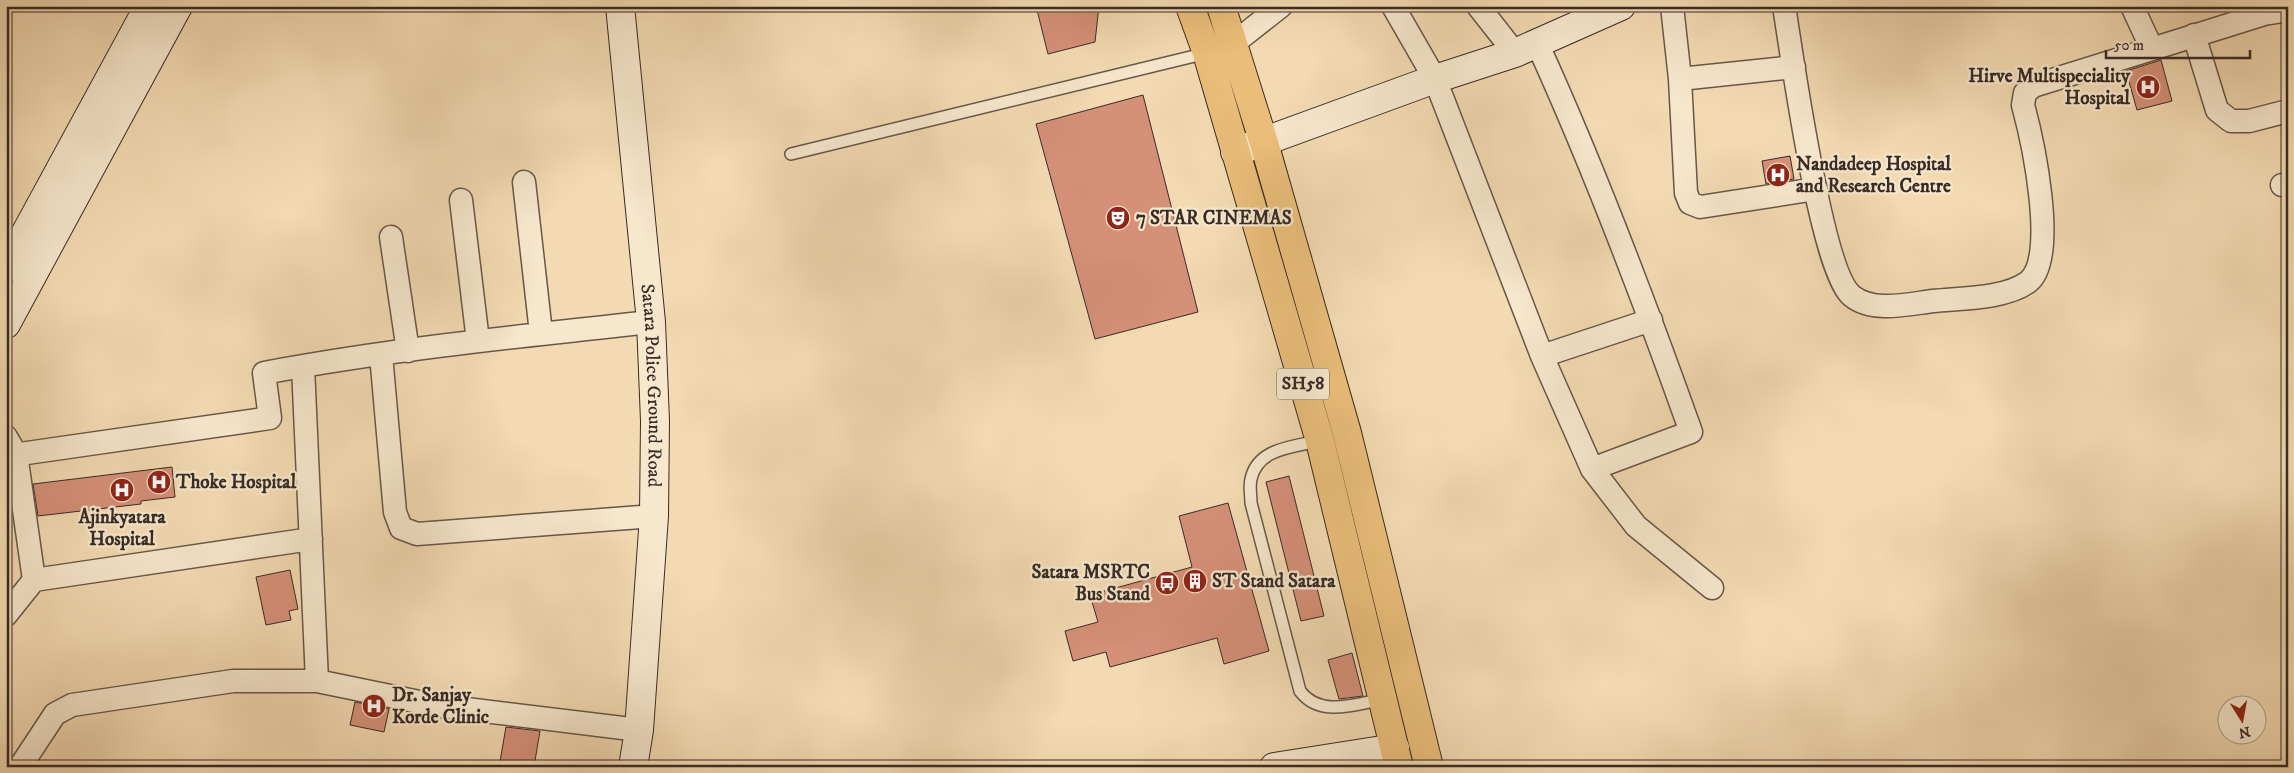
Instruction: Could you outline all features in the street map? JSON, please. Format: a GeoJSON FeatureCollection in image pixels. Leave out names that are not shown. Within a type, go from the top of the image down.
{"type":"FeatureCollection","features":[{"type":"Feature","properties":{"kind":"main road"},"geometry":{"type":"LineString","coordinates":[[6,269],[149,6]]}},
{"type":"Feature","properties":{"kind":"main road"},"geometry":{"type":"LineString","coordinates":[[6,324],[178,6]]}},
{"type":"Feature","properties":{"kind":"main road","name":"Satara Police Ground Road"},"geometry":{"type":"LineString","coordinates":[[620,6],[651,322],[655,421],[654,516],[639,730],[633,767]]}},
{"type":"Feature","properties":{"kind":"main road","name":"SH58"},"geometry":{"type":"LineString","coordinates":[[1190,6],[1207,53],[1235,152],[1334,437]]}},
{"type":"Feature","properties":{"kind":"main road","name":"SH58"},"geometry":{"type":"LineString","coordinates":[[1221,6],[1264,143],[1397,696],[1429,767]]}},
{"type":"Feature","properties":{"kind":"main road"},"geometry":{"type":"LineString","coordinates":[[1235,152],[1526,48],[1621,6]]}},
{"type":"Feature","properties":{"kind":"main road","name":"SH58"},"geometry":{"type":"LineString","coordinates":[[1397,696],[1397,758]]}},
{"type":"Feature","properties":{"kind":"main road"},"geometry":{"type":"LineString","coordinates":[[1274,767],[1397,758]]}},
{"type":"Feature","properties":{"kind":"street"},"geometry":{"type":"LineString","coordinates":[[1207,53],[1234,43],[1281,6]]}},
{"type":"Feature","properties":{"kind":"street"},"geometry":{"type":"LineString","coordinates":[[1393,6],[1435,79],[1542,356],[1592,468],[1636,526],[1712,588]]}},
{"type":"Feature","properties":{"kind":"street"},"geometry":{"type":"LineString","coordinates":[[1478,6],[1526,48],[1574,125],[1651,320],[1691,432],[1592,468]]}},
{"type":"Feature","properties":{"kind":"street"},"geometry":{"type":"LineString","coordinates":[[1672,6],[1680,79],[1686,193],[1690,203],[1700,207],[1816,189]]}},
{"type":"Feature","properties":{"kind":"street"},"geometry":{"type":"LineString","coordinates":[[1784,6],[1816,189],[1828,247],[1839,279],[1851,296],[1870,305],[1890,306],[2011,292],[2030,281],[2040,262],[2043,228],[2041,194],[2023,105],[2025,93],[2033,86],[2152,49],[2262,10],[2288,10]]}},
{"type":"Feature","properties":{"kind":"street"},"geometry":{"type":"LineString","coordinates":[[2132,6],[2152,49]]}},
{"type":"Feature","properties":{"kind":"street"},"geometry":{"type":"LineString","coordinates":[[2194,35],[2217,110],[2231,121],[2249,121],[2288,111]]}},
{"type":"Feature","properties":{"kind":"street"},"geometry":{"type":"LineString","coordinates":[[1680,79],[1794,67]]}},
{"type":"Feature","properties":{"kind":"street"},"geometry":{"type":"LineString","coordinates":[[524,182],[541,334]]}},
{"type":"Feature","properties":{"kind":"street"},"geometry":{"type":"LineString","coordinates":[[461,200],[478,341]]}},
{"type":"Feature","properties":{"kind":"street"},"geometry":{"type":"LineString","coordinates":[[391,236],[408,351]]}},
{"type":"Feature","properties":{"kind":"street"},"geometry":{"type":"LineString","coordinates":[[1542,356],[1651,320]]}},
{"type":"Feature","properties":{"kind":"street"},"geometry":{"type":"LineString","coordinates":[[34,580],[10,449],[270,418],[264,373],[478,341],[651,322]]}},
{"type":"Feature","properties":{"kind":"street"},"geometry":{"type":"LineString","coordinates":[[380,355],[395,512],[401,528],[416,534],[654,516]]}},
{"type":"Feature","properties":{"kind":"street"},"geometry":{"type":"LineString","coordinates":[[303,366],[317,681]]}},
{"type":"Feature","properties":{"kind":"street"},"geometry":{"type":"LineString","coordinates":[[9,606],[34,580],[311,539]]}},
{"type":"Feature","properties":{"kind":"street"},"geometry":{"type":"LineString","coordinates":[[20,767],[56,714],[72,705],[233,681],[317,681],[434,706],[639,730]]}},
{"type":"Feature","properties":{"kind":"lane"},"geometry":{"type":"LineString","coordinates":[[791,154],[1207,53]]}},
{"type":"Feature","properties":{"kind":"lane"},"geometry":{"type":"LineString","coordinates":[[1334,437],[1277,450],[1257,462],[1250,480],[1251,503],[1300,691],[1306,700],[1318,706],[1330,708],[1397,696]]}},
{"type":"Feature","properties":{"kind":"building"},"geometry":{"type":"Polygon","coordinates":[[[1036,6],[1099,6],[1095,42],[1048,54],[1036,6]]]}},
{"type":"Feature","properties":{"kind":"building"},"geometry":{"type":"Polygon","coordinates":[[[2161,60],[2172,101],[2137,110],[2126,71],[2161,60]]]}},
{"type":"Feature","properties":{"kind":"building","name":"7 STAR CINEMAS"},"geometry":{"type":"Polygon","coordinates":[[[1143,95],[1198,312],[1095,339],[1036,124],[1143,95]]]}},
{"type":"Feature","properties":{"kind":"building"},"geometry":{"type":"Polygon","coordinates":[[[1790,156],[1794,179],[1766,184],[1762,161],[1790,156]]]}},
{"type":"Feature","properties":{"kind":"building"},"geometry":{"type":"Polygon","coordinates":[[[172,467],[175,497],[141,501],[141,504],[38,516],[33,484],[172,467]]]}},
{"type":"Feature","properties":{"kind":"building","name":"ST Stand Satara"},"geometry":{"type":"Polygon","coordinates":[[[1289,476],[1324,616],[1301,621],[1266,482],[1289,476]]]}},
{"type":"Feature","properties":{"kind":"building","name":"ST Stand Satara"},"geometry":{"type":"Polygon","coordinates":[[[1228,503],[1269,651],[1224,664],[1217,638],[1110,667],[1106,652],[1073,661],[1065,631],[1098,622],[1090,595],[1192,567],[1179,516],[1228,503]]]}},
{"type":"Feature","properties":{"kind":"building"},"geometry":{"type":"Polygon","coordinates":[[[290,570],[298,609],[289,611],[291,620],[266,625],[256,577],[290,570]]]}},
{"type":"Feature","properties":{"kind":"building"},"geometry":{"type":"Polygon","coordinates":[[[1352,653],[1363,696],[1339,699],[1328,660],[1352,653]]]}},
{"type":"Feature","properties":{"kind":"building"},"geometry":{"type":"Polygon","coordinates":[[[355,702],[389,709],[384,732],[350,725],[355,702]]]}},
{"type":"Feature","properties":{"kind":"building"},"geometry":{"type":"Polygon","coordinates":[[[506,727],[540,731],[534,767],[499,767],[506,727]]]}},
{"type":"Feature","properties":{"kind":"place","name":"Hirve Multispeciality Hospital"},"geometry":{"type":"Point","coordinates":[2148,87]}},
{"type":"Feature","properties":{"kind":"place","name":"Nandadeep Hospital and Research Centre"},"geometry":{"type":"Point","coordinates":[1778,175]}},
{"type":"Feature","properties":{"kind":"place","name":"7 STAR CINEMAS"},"geometry":{"type":"Point","coordinates":[1118,218]}},
{"type":"Feature","properties":{"kind":"place","name":"Thoke Hospital"},"geometry":{"type":"Point","coordinates":[159,482]}},
{"type":"Feature","properties":{"kind":"place","name":"Ajinkyatara Hospital"},"geometry":{"type":"Point","coordinates":[122,490]}},
{"type":"Feature","properties":{"kind":"place","name":"ST Stand Satara"},"geometry":{"type":"Point","coordinates":[1195,581]}},
{"type":"Feature","properties":{"kind":"place","name":"Satara MSRTC Bus Stand"},"geometry":{"type":"Point","coordinates":[1167,583]}},
{"type":"Feature","properties":{"kind":"place","name":"Dr. Sanjay Korde Clinic"},"geometry":{"type":"Point","coordinates":[374,706]}}]}
